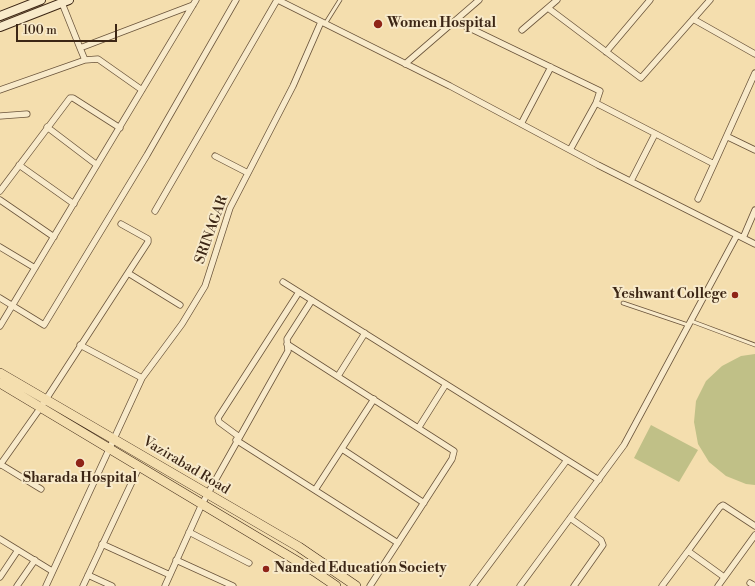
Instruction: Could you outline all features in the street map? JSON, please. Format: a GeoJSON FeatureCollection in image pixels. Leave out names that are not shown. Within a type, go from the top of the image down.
{"type":"FeatureCollection","features":[{"type":"Feature","properties":{"kind":"main road"},"geometry":{"type":"LineString","coordinates":[[0,16],[41,0]]}},
{"type":"Feature","properties":{"kind":"main road"},"geometry":{"type":"LineString","coordinates":[[0,27],[65,1]]}},
{"type":"Feature","properties":{"kind":"main road","name":"Vazirabad Road"},"geometry":{"type":"LineString","coordinates":[[0,373],[299,547],[356,586]]}},
{"type":"Feature","properties":{"kind":"main road","name":"Vazirabad Road"},"geometry":{"type":"LineString","coordinates":[[0,383],[317,573],[336,586]]}},
{"type":"Feature","properties":{"kind":"street"},"geometry":{"type":"LineString","coordinates":[[0,298],[44,325],[147,155],[236,0]]}},
{"type":"Feature","properties":{"kind":"street"},"geometry":{"type":"LineString","coordinates":[[155,211],[279,0],[631,182],[755,244]]}},
{"type":"Feature","properties":{"kind":"street"},"geometry":{"type":"LineString","coordinates":[[405,64],[479,0]]}},
{"type":"Feature","properties":{"kind":"street"},"geometry":{"type":"LineString","coordinates":[[522,30],[557,0]]}},
{"type":"Feature","properties":{"kind":"street"},"geometry":{"type":"LineString","coordinates":[[606,52],[650,0]]}},
{"type":"Feature","properties":{"kind":"street"},"geometry":{"type":"LineString","coordinates":[[548,8],[639,77],[643,77],[710,0]]}},
{"type":"Feature","properties":{"kind":"street"},"geometry":{"type":"LineString","coordinates":[[65,1],[85,60]]}},
{"type":"Feature","properties":{"kind":"street"},"geometry":{"type":"LineString","coordinates":[[0,326],[195,3]]}},
{"type":"Feature","properties":{"kind":"street"},"geometry":{"type":"LineString","coordinates":[[80,48],[195,3]]}},
{"type":"Feature","properties":{"kind":"street"},"geometry":{"type":"LineString","coordinates":[[693,19],[755,54]]}},
{"type":"Feature","properties":{"kind":"street"},"geometry":{"type":"LineString","coordinates":[[454,21],[600,91],[596,103],[570,150]]}},
{"type":"Feature","properties":{"kind":"street","name":"SRINAGAR"},"geometry":{"type":"LineString","coordinates":[[46,586],[108,448],[142,378],[182,324],[205,286],[230,208],[293,86],[323,23]]}},
{"type":"Feature","properties":{"kind":"street"},"geometry":{"type":"LineString","coordinates":[[0,90],[85,60],[98,59],[142,90]]}},
{"type":"Feature","properties":{"kind":"street"},"geometry":{"type":"LineString","coordinates":[[521,124],[551,67]]}},
{"type":"Feature","properties":{"kind":"street"},"geometry":{"type":"LineString","coordinates":[[698,199],[728,137],[755,73]]}},
{"type":"Feature","properties":{"kind":"street"},"geometry":{"type":"LineString","coordinates":[[0,191],[70,98],[73,98],[120,128]]}},
{"type":"Feature","properties":{"kind":"street"},"geometry":{"type":"LineString","coordinates":[[596,103],[714,164]]}},
{"type":"Feature","properties":{"kind":"street"},"geometry":{"type":"LineString","coordinates":[[0,116],[27,114]]}},
{"type":"Feature","properties":{"kind":"street"},"geometry":{"type":"LineString","coordinates":[[47,127],[97,165]]}},
{"type":"Feature","properties":{"kind":"street"},"geometry":{"type":"LineString","coordinates":[[631,182],[655,134]]}},
{"type":"Feature","properties":{"kind":"street"},"geometry":{"type":"LineString","coordinates":[[728,137],[755,150]]}},
{"type":"Feature","properties":{"kind":"street"},"geometry":{"type":"LineString","coordinates":[[215,156],[248,173]]}},
{"type":"Feature","properties":{"kind":"street"},"geometry":{"type":"LineString","coordinates":[[19,165],[74,204]]}},
{"type":"Feature","properties":{"kind":"street"},"geometry":{"type":"LineString","coordinates":[[0,200],[54,237]]}},
{"type":"Feature","properties":{"kind":"street"},"geometry":{"type":"LineString","coordinates":[[743,238],[755,210]]}},
{"type":"Feature","properties":{"kind":"street"},"geometry":{"type":"LineString","coordinates":[[41,489],[0,464],[41,407],[148,241],[121,224]]}},
{"type":"Feature","properties":{"kind":"street"},"geometry":{"type":"LineString","coordinates":[[520,586],[624,445],[737,234]]}},
{"type":"Feature","properties":{"kind":"street"},"geometry":{"type":"LineString","coordinates":[[0,247],[35,268]]}},
{"type":"Feature","properties":{"kind":"street"},"geometry":{"type":"LineString","coordinates":[[128,273],[180,306]]}},
{"type":"Feature","properties":{"kind":"street"},"geometry":{"type":"LineString","coordinates":[[283,282],[599,480]]}},
{"type":"Feature","properties":{"kind":"street"},"geometry":{"type":"LineString","coordinates":[[299,292],[218,418],[219,422],[237,438],[398,543]]}},
{"type":"Feature","properties":{"kind":"street"},"geometry":{"type":"LineString","coordinates":[[165,586],[202,504],[237,438],[288,351],[287,339],[312,300]]}},
{"type":"Feature","properties":{"kind":"street"},"geometry":{"type":"LineString","coordinates":[[338,376],[365,333]]}},
{"type":"Feature","properties":{"kind":"street"},"geometry":{"type":"LineString","coordinates":[[287,344],[419,427],[454,451],[452,460],[370,586]]}},
{"type":"Feature","properties":{"kind":"street"},"geometry":{"type":"LineString","coordinates":[[80,345],[142,378]]}},
{"type":"Feature","properties":{"kind":"street"},"geometry":{"type":"LineString","coordinates":[[419,427],[446,384]]}},
{"type":"Feature","properties":{"kind":"street"},"geometry":{"type":"LineString","coordinates":[[315,490],[374,399]]}},
{"type":"Feature","properties":{"kind":"street"},"geometry":{"type":"LineString","coordinates":[[342,449],[424,503]]}},
{"type":"Feature","properties":{"kind":"street"},"geometry":{"type":"LineString","coordinates":[[473,586],[567,460]]}},
{"type":"Feature","properties":{"kind":"street"},"geometry":{"type":"LineString","coordinates":[[83,586],[139,467]]}},
{"type":"Feature","properties":{"kind":"street"},"geometry":{"type":"LineString","coordinates":[[662,586],[723,505],[755,526]]}},
{"type":"Feature","properties":{"kind":"street"},"geometry":{"type":"LineString","coordinates":[[570,518],[601,540],[603,545],[574,586]]}},
{"type":"Feature","properties":{"kind":"street"},"geometry":{"type":"LineString","coordinates":[[189,532],[249,563]]}},
{"type":"Feature","properties":{"kind":"street"},"geometry":{"type":"LineString","coordinates":[[718,586],[755,535]]}},
{"type":"Feature","properties":{"kind":"street"},"geometry":{"type":"LineString","coordinates":[[0,539],[52,571]]}},
{"type":"Feature","properties":{"kind":"street"},"geometry":{"type":"LineString","coordinates":[[102,544],[170,575]]}},
{"type":"Feature","properties":{"kind":"street"},"geometry":{"type":"LineString","coordinates":[[0,577],[18,550]]}},
{"type":"Feature","properties":{"kind":"street"},"geometry":{"type":"LineString","coordinates":[[688,551],[724,577]]}},
{"type":"Feature","properties":{"kind":"street"},"geometry":{"type":"LineString","coordinates":[[18,586],[35,560]]}},
{"type":"Feature","properties":{"kind":"street"},"geometry":{"type":"LineString","coordinates":[[176,560],[233,586]]}},
{"type":"Feature","properties":{"kind":"street"},"geometry":{"type":"LineString","coordinates":[[88,575],[112,586]]}},
{"type":"Feature","properties":{"kind":"lane"},"geometry":{"type":"LineString","coordinates":[[323,23],[340,0]]}},
{"type":"Feature","properties":{"kind":"lane"},"geometry":{"type":"LineString","coordinates":[[623,303],[690,323],[755,345]]}},
{"type":"Feature","properties":{"kind":"green space"},"geometry":{"type":"Polygon","coordinates":[[[755,354],[755,485],[746,484],[726,476],[709,462],[698,444],[694,422],[696,401],[706,381],[722,366],[741,356],[755,354]]]}},
{"type":"Feature","properties":{"kind":"green space"},"geometry":{"type":"Polygon","coordinates":[[[651,425],[698,450],[679,482],[634,458],[651,425]]]}},
{"type":"Feature","properties":{"kind":"place","name":"Women Hospital"},"geometry":{"type":"Point","coordinates":[378,24]}},
{"type":"Feature","properties":{"kind":"place","name":"Yeshwant College"},"geometry":{"type":"Point","coordinates":[735,295]}},
{"type":"Feature","properties":{"kind":"place","name":"Sharada Hospital"},"geometry":{"type":"Point","coordinates":[80,463]}},
{"type":"Feature","properties":{"kind":"place","name":"Nanded Education Society"},"geometry":{"type":"Point","coordinates":[266,569]}}]}
